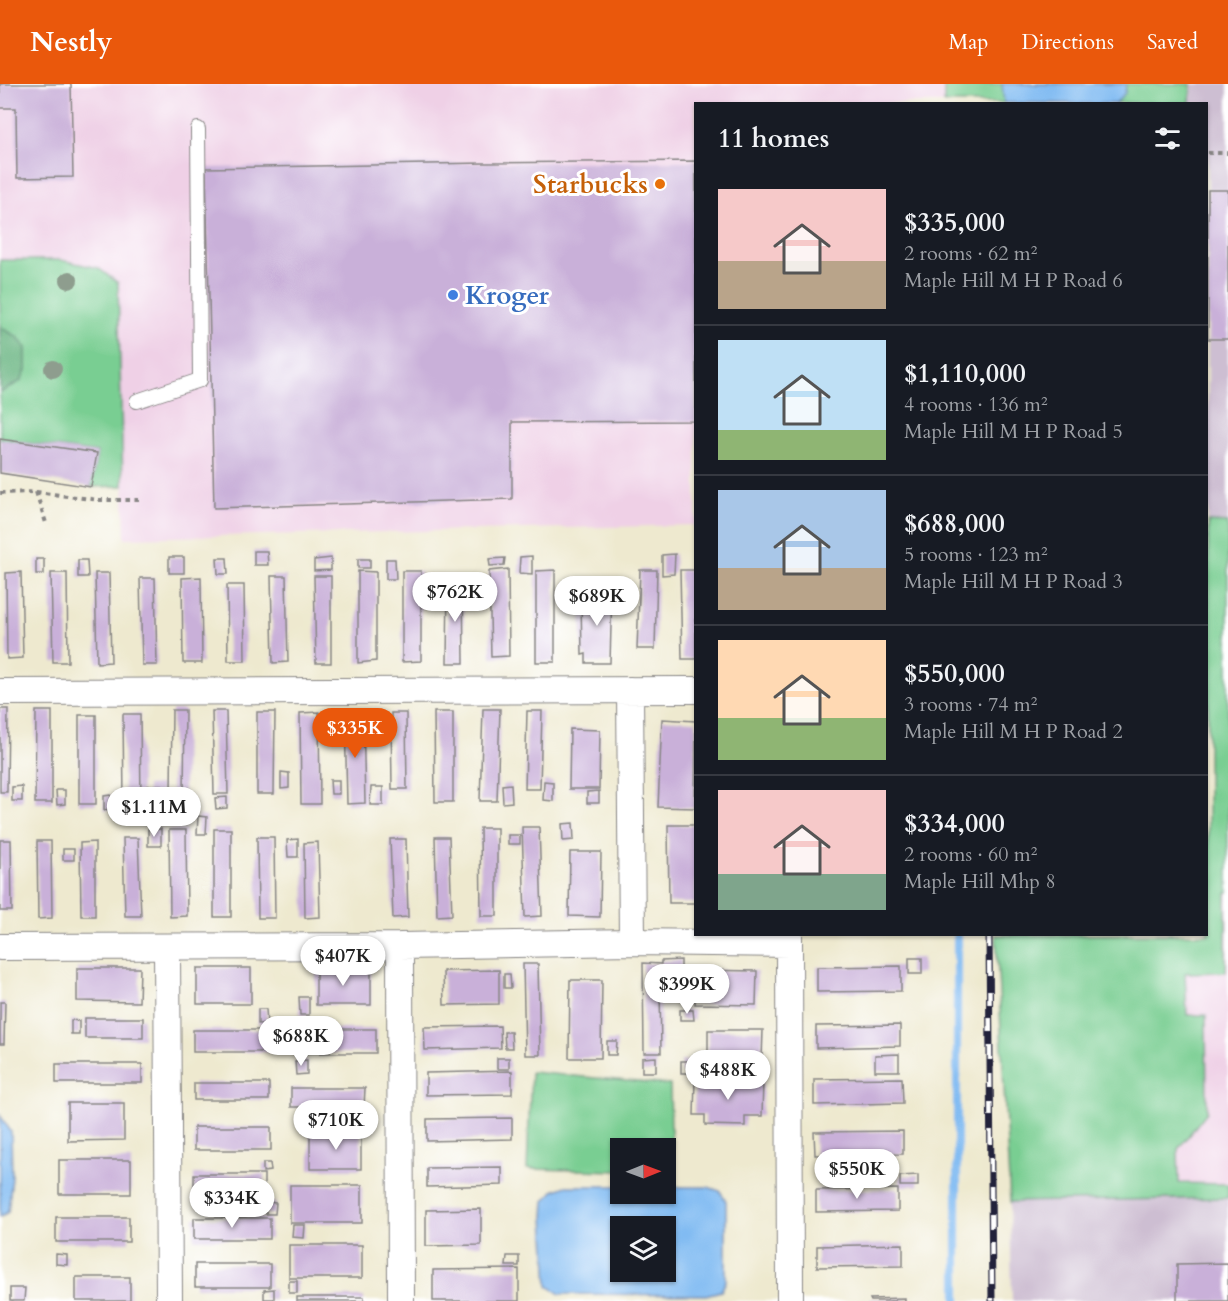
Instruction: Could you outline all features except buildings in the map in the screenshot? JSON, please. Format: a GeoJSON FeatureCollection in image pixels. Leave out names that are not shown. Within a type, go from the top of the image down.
{"type":"FeatureCollection","features":[{"type":"Feature","properties":{"kind":"street"},"geometry":{"type":"LineString","coordinates":[[630,690],[632,942]]}},
{"type":"Feature","properties":{"kind":"street"},"geometry":{"type":"LineString","coordinates":[[0,692],[694,690]]}},
{"type":"Feature","properties":{"kind":"street"},"geometry":{"type":"LineString","coordinates":[[0,947],[400,946],[789,940],[790,1301]]}},
{"type":"Feature","properties":{"kind":"street"},"geometry":{"type":"LineString","coordinates":[[167,946],[169,1301]]}},
{"type":"Feature","properties":{"kind":"street"},"geometry":{"type":"LineString","coordinates":[[400,946],[401,1301]]}},
{"type":"Feature","properties":{"kind":"lane"},"geometry":{"type":"LineString","coordinates":[[137,401],[200,380],[198,129]]}},
{"type":"Feature","properties":{"kind":"path"},"geometry":{"type":"LineString","coordinates":[[1208,153],[1228,153]]}},
{"type":"Feature","properties":{"kind":"path"},"geometry":{"type":"LineString","coordinates":[[36,492],[46,523]]}},
{"type":"Feature","properties":{"kind":"path"},"geometry":{"type":"LineString","coordinates":[[0,493],[36,492],[99,500],[141,500]]}},
{"type":"Feature","properties":{"kind":"shaded area"},"geometry":{"type":"Polygon","coordinates":[[[0,84],[944,84],[944,102],[694,102],[694,525],[125,538],[118,283],[61,260],[0,260],[0,84]]]}},
{"type":"Feature","properties":{"kind":"shaded area"},"geometry":{"type":"Polygon","coordinates":[[[1189,84],[1228,84],[1228,848],[1208,848],[1208,102],[1189,102],[1189,84]]]}},
{"type":"Feature","properties":{"kind":"shaded area"},"geometry":{"type":"Polygon","coordinates":[[[1226,892],[1228,892],[1228,1184],[1179,1183],[1178,1149],[1207,1112],[1205,1015],[1187,1015],[1185,973],[1226,971],[1226,892]]]}},
{"type":"Feature","properties":{"kind":"shaded area"},"geometry":{"type":"Polygon","coordinates":[[[1228,1198],[1228,1301],[1012,1301],[1010,1202],[1228,1198]]]}},
{"type":"Feature","properties":{"kind":"green space"},"geometry":{"type":"Polygon","coordinates":[[[944,84],[1191,84],[1190,102],[944,102],[944,84]]]}},
{"type":"Feature","properties":{"kind":"green space"},"geometry":{"type":"Polygon","coordinates":[[[0,260],[61,260],[98,268],[118,283],[123,486],[91,487],[97,453],[0,439],[0,260]]]}},
{"type":"Feature","properties":{"kind":"green space"},"geometry":{"type":"Polygon","coordinates":[[[0,327],[18,337],[26,348],[26,370],[21,381],[0,393],[0,327]]]}},
{"type":"Feature","properties":{"kind":"green space"},"geometry":{"type":"Polygon","coordinates":[[[1208,522],[1228,523],[1226,972],[1185,973],[1187,1015],[1206,1015],[1207,1112],[1178,1149],[1179,1183],[1228,1184],[1228,1198],[1010,1202],[996,936],[1208,936],[1208,522]]]}},
{"type":"Feature","properties":{"kind":"green space"},"geometry":{"type":"Polygon","coordinates":[[[531,1072],[670,1085],[671,1138],[610,1138],[610,1171],[527,1169],[531,1072]]]}},
{"type":"Feature","properties":{"kind":"water"},"geometry":{"type":"Polygon","coordinates":[[[1002,84],[1126,84],[1125,93],[1117,102],[1004,102],[1002,84]]]}},
{"type":"Feature","properties":{"kind":"water"},"geometry":{"type":"Polygon","coordinates":[[[0,1115],[11,1132],[12,1177],[8,1212],[0,1217],[0,1115]]]}},
{"type":"Feature","properties":{"kind":"water"},"geometry":{"type":"Polygon","coordinates":[[[566,1186],[610,1186],[610,1204],[676,1204],[676,1187],[708,1187],[720,1191],[726,1201],[726,1281],[721,1291],[706,1295],[560,1294],[548,1286],[545,1201],[553,1191],[566,1186]]]}},
{"type":"Feature","properties":{"kind":"waterway"},"geometry":{"type":"LineString","coordinates":[[957,936],[957,1301]]}},
{"type":"Feature","properties":{"kind":"railway"},"geometry":{"type":"LineString","coordinates":[[989,936],[992,1301]]}},
{"type":"Feature","properties":{"kind":"place","name":"Starbucks"},"geometry":{"type":"Point","coordinates":[660,184]}},
{"type":"Feature","properties":{"kind":"place","name":"Kroger"},"geometry":{"type":"Point","coordinates":[453,295]}}]}
